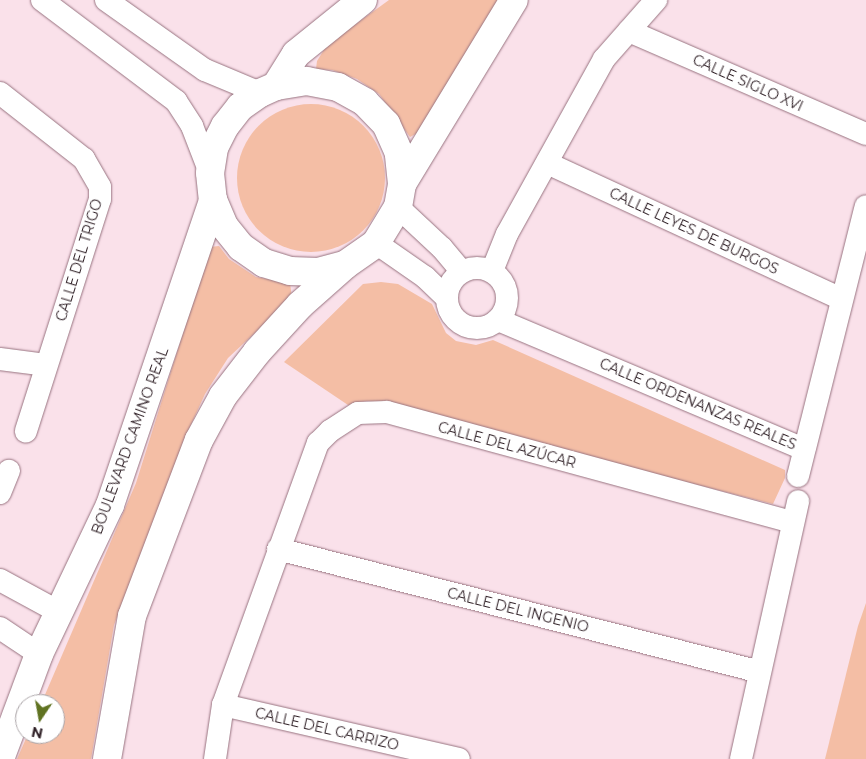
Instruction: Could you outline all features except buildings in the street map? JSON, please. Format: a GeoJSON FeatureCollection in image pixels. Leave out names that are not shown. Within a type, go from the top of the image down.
{"type":"FeatureCollection","features":[{"type":"Feature","properties":{"kind":"street"},"geometry":{"type":"LineString","coordinates":[[42,0],[176,101],[192,126],[210,172],[213,200],[224,226],[241,247],[264,263],[290,271],[318,272],[345,264]]}},
{"type":"Feature","properties":{"kind":"street"},"geometry":{"type":"LineString","coordinates":[[106,0],[205,70],[268,89],[315,83],[338,87],[365,102],[386,124],[399,153],[400,195],[462,271]]}},
{"type":"Feature","properties":{"kind":"street"},"geometry":{"type":"LineString","coordinates":[[210,172],[214,148],[225,126],[240,107],[268,89],[296,54],[363,0]]}},
{"type":"Feature","properties":{"kind":"street"},"geometry":{"type":"LineString","coordinates":[[107,759],[132,616],[199,440],[223,396],[257,352],[300,304],[345,264],[376,244],[400,195],[514,0]]}},
{"type":"Feature","properties":{"kind":"street"},"geometry":{"type":"LineString","coordinates":[[492,271],[507,234],[604,59],[656,0]]}},
{"type":"Feature","properties":{"kind":"street","name":"CALLE SIGLO XVI"},"geometry":{"type":"LineString","coordinates":[[629,31],[866,134]]}},
{"type":"Feature","properties":{"kind":"street","name":"CALLE DEL TRIGO"},"geometry":{"type":"LineString","coordinates":[[0,93],[84,159],[100,187],[100,199],[26,431]]}},
{"type":"Feature","properties":{"kind":"street","name":"CALLE LEYES DE BURGOS"},"geometry":{"type":"LineString","coordinates":[[547,163],[841,299]]}},
{"type":"Feature","properties":{"kind":"street","name":"BOULEVARD CAMINO REAL"},"geometry":{"type":"LineString","coordinates":[[0,759],[39,654],[110,505],[213,200]]}},
{"type":"Feature","properties":{"kind":"street","name":"CALLE ORDENANZAS REALES"},"geometry":{"type":"LineString","coordinates":[[498,320],[804,449],[866,206]]}},
{"type":"Feature","properties":{"kind":"street"},"geometry":{"type":"LineString","coordinates":[[376,244],[425,277],[446,297],[453,316],[470,327],[485,327],[498,320],[504,312],[507,294],[504,285],[492,271],[482,268],[462,271],[448,287],[446,297]]}},
{"type":"Feature","properties":{"kind":"street"},"geometry":{"type":"LineString","coordinates":[[0,359],[46,365]]}},
{"type":"Feature","properties":{"kind":"street","name":"CALLE DEL AZÚCAR"},"geometry":{"type":"LineString","coordinates":[[215,759],[223,705],[318,443],[347,420],[370,411],[387,412],[792,522]]}},
{"type":"Feature","properties":{"kind":"street"},"geometry":{"type":"LineString","coordinates":[[798,476],[804,449]]}},
{"type":"Feature","properties":{"kind":"street"},"geometry":{"type":"LineString","coordinates":[[0,493],[9,471]]}},
{"type":"Feature","properties":{"kind":"street"},"geometry":{"type":"LineString","coordinates":[[741,759],[758,671],[798,501]]}},
{"type":"Feature","properties":{"kind":"street","name":"CALLE DEL INGENIO"},"geometry":{"type":"LineString","coordinates":[[278,549],[758,671]]}},
{"type":"Feature","properties":{"kind":"street"},"geometry":{"type":"LineString","coordinates":[[0,580],[59,612]]}},
{"type":"Feature","properties":{"kind":"street"},"geometry":{"type":"LineString","coordinates":[[0,628],[39,654]]}},
{"type":"Feature","properties":{"kind":"street","name":"CALLE DEL CARRIZO"},"geometry":{"type":"LineString","coordinates":[[223,705],[459,759]]}},
{"type":"Feature","properties":{"kind":"shaded area"},"geometry":{"type":"Polygon","coordinates":[[[389,0],[501,0],[423,130],[410,137],[379,94],[357,79],[332,70],[316,69],[317,61],[327,45],[389,0]]]}},
{"type":"Feature","properties":{"kind":"shaded area"},"geometry":{"type":"Polygon","coordinates":[[[311,104],[326,105],[339,109],[364,125],[380,150],[384,163],[384,193],[380,206],[364,231],[339,247],[326,251],[311,252],[296,251],[283,247],[258,231],[242,206],[238,193],[237,178],[238,163],[242,150],[258,125],[283,109],[296,105],[311,104]]]}},
{"type":"Feature","properties":{"kind":"shaded area"},"geometry":{"type":"Polygon","coordinates":[[[219,246],[229,259],[256,277],[290,283],[292,298],[228,358],[205,394],[189,429],[114,625],[91,759],[17,759],[24,744],[65,744],[65,694],[45,694],[136,483],[210,247],[219,246]]]}},
{"type":"Feature","properties":{"kind":"shaded area"},"geometry":{"type":"Polygon","coordinates":[[[381,282],[398,284],[432,304],[446,333],[456,341],[476,345],[493,340],[785,470],[785,478],[773,504],[368,401],[348,405],[284,362],[363,284],[381,282]]]}},
{"type":"Feature","properties":{"kind":"shaded area"},"geometry":{"type":"Polygon","coordinates":[[[866,603],[866,759],[825,759],[858,626],[866,603]]]}}]}
